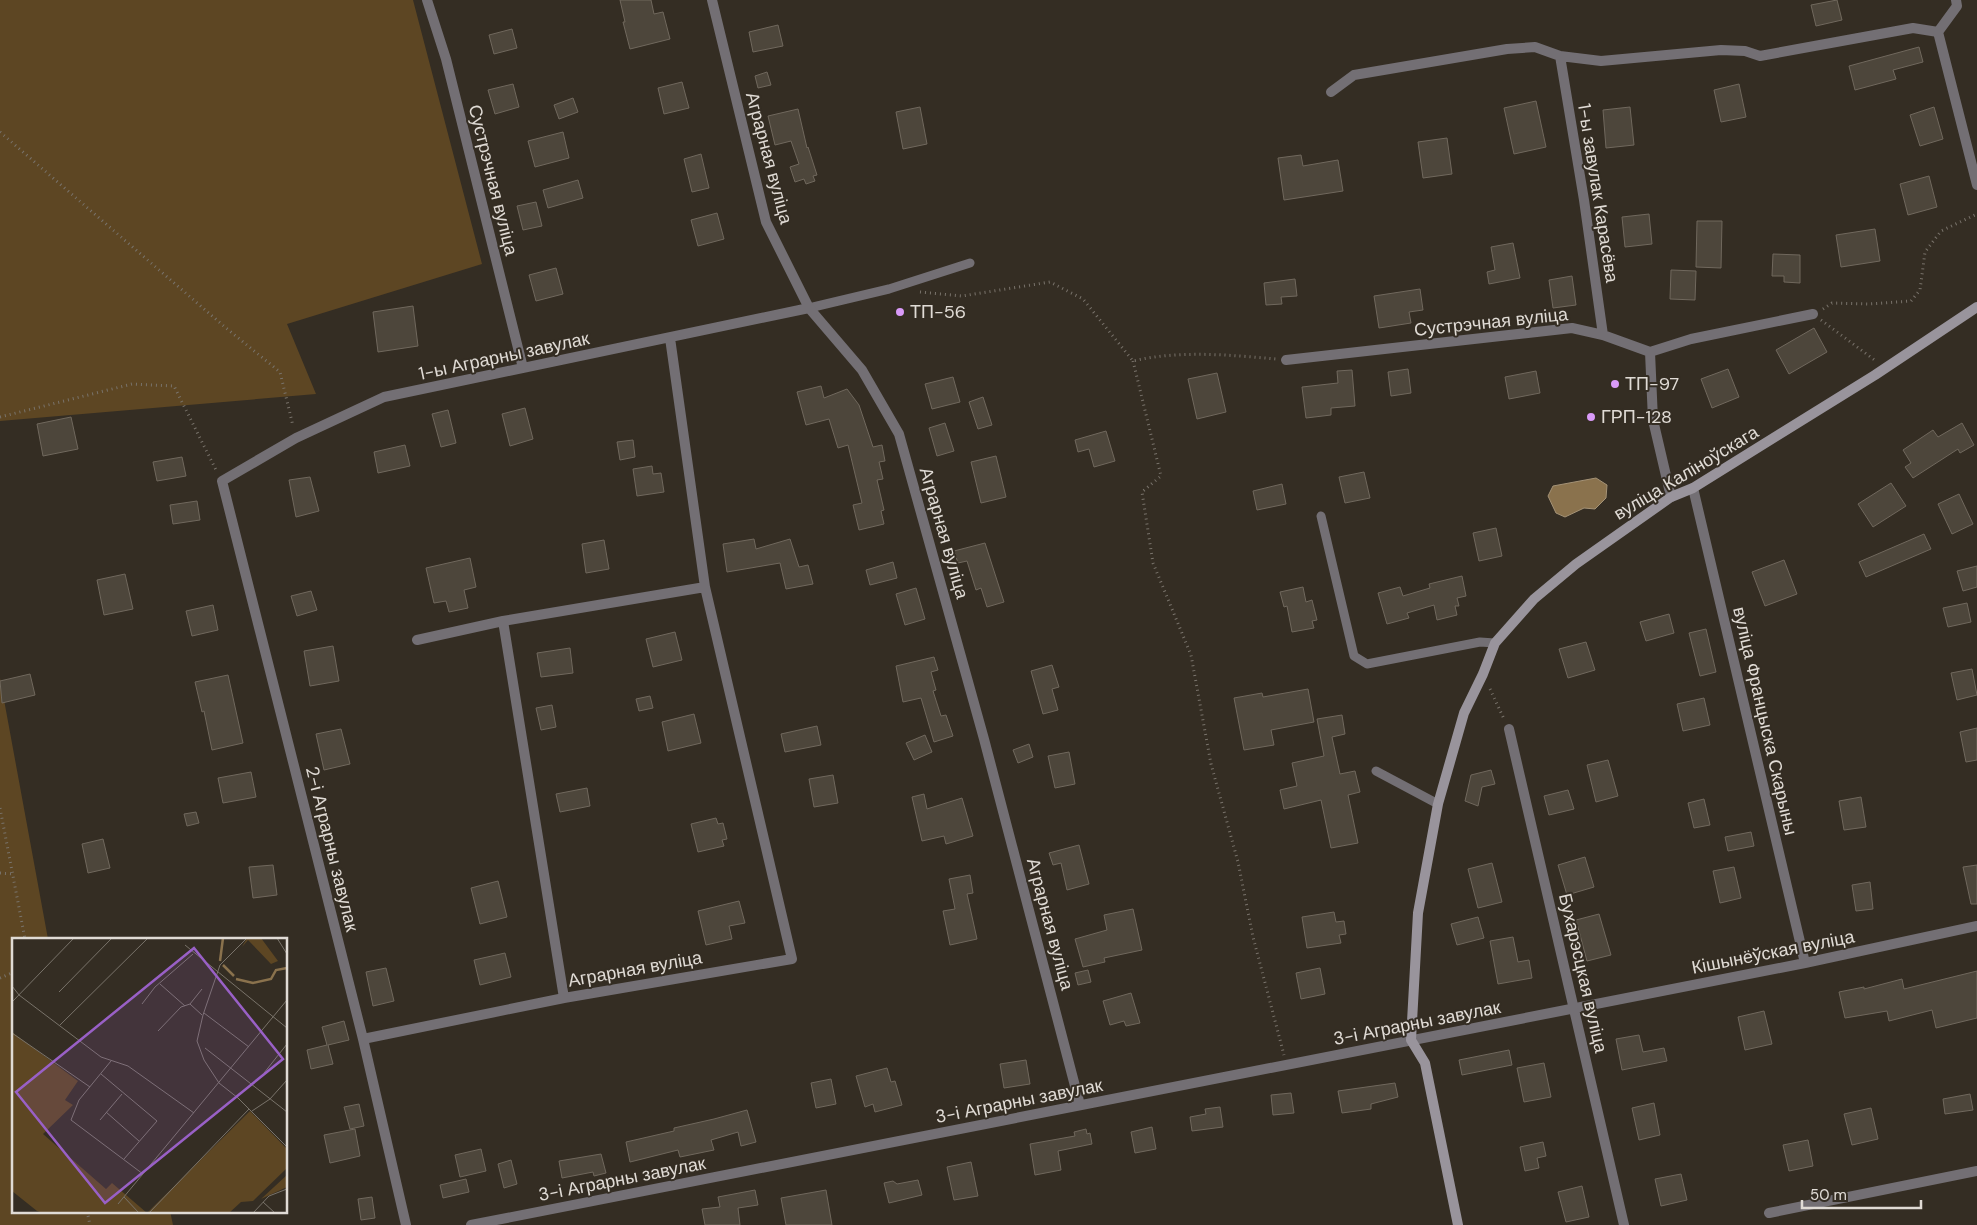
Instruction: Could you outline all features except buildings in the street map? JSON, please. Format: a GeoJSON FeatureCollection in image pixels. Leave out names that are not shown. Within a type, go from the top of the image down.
{"type":"FeatureCollection","features":[{"type":"Feature","properties":{"kind":"main road","name":"вуліца Каліноўскага"},"geometry":{"type":"LineString","coordinates":[[1410,1040],[1418,913],[1438,804],[1464,713],[1483,674],[1495,643],[1534,599],[1576,564],[1671,496],[1693,488],[1886,368],[1977,307]]}},
{"type":"Feature","properties":{"kind":"main road"},"geometry":{"type":"LineString","coordinates":[[1410,1040],[1425,1063],[1458,1225]]}},
{"type":"Feature","properties":{"kind":"street","name":"Сустрэчная вуліца"},"geometry":{"type":"LineString","coordinates":[[427,0],[446,59],[523,368]]}},
{"type":"Feature","properties":{"kind":"street","name":"Аграрная вуліца"},"geometry":{"type":"LineString","coordinates":[[712,0],[766,222],[809,308],[862,370],[899,434],[984,739],[1080,1105]]}},
{"type":"Feature","properties":{"kind":"street"},"geometry":{"type":"LineString","coordinates":[[1938,32],[1957,6],[1956,0]]}},
{"type":"Feature","properties":{"kind":"street"},"geometry":{"type":"LineString","coordinates":[[1330,92],[1354,75],[1535,46],[1560,56],[1601,61],[1721,50],[1745,50],[1760,56],[1913,28],[1938,32]]}},
{"type":"Feature","properties":{"kind":"street"},"geometry":{"type":"LineString","coordinates":[[1938,32],[1977,185]]}},
{"type":"Feature","properties":{"kind":"street","name":"1-ы завулак Карасёва"},"geometry":{"type":"LineString","coordinates":[[1560,56],[1584,200],[1603,335]]}},
{"type":"Feature","properties":{"kind":"street","name":"1-ы Аграрны завулак"},"geometry":{"type":"LineString","coordinates":[[222,481],[296,438],[384,397],[809,308]]}},
{"type":"Feature","properties":{"kind":"street"},"geometry":{"type":"LineString","coordinates":[[1671,496],[1653,420],[1650,352],[1691,339],[1813,314]]}},
{"type":"Feature","properties":{"kind":"street","name":"Сустрэчная вуліца"},"geometry":{"type":"LineString","coordinates":[[1286,360],[1572,328],[1603,335],[1650,352]]}},
{"type":"Feature","properties":{"kind":"street","name":"Аграрная вуліца"},"geometry":{"type":"LineString","coordinates":[[363,1039],[564,998],[792,959],[705,587],[670,338]]}},
{"type":"Feature","properties":{"kind":"street","name":"2-і Аграрны завулак"},"geometry":{"type":"LineString","coordinates":[[222,481],[363,1039],[406,1225]]}},
{"type":"Feature","properties":{"kind":"street","name":"вуліца Францыска Скарыны"},"geometry":{"type":"LineString","coordinates":[[1693,488],[1805,963]]}},
{"type":"Feature","properties":{"kind":"street"},"geometry":{"type":"LineString","coordinates":[[417,640],[504,621],[705,587]]}},
{"type":"Feature","properties":{"kind":"street"},"geometry":{"type":"LineString","coordinates":[[504,621],[564,998]]}},
{"type":"Feature","properties":{"kind":"street","name":"Бухарэсцкая вуліца"},"geometry":{"type":"LineString","coordinates":[[1509,728],[1624,1225]]}},
{"type":"Feature","properties":{"kind":"street","name":"Кішынёўская вуліца"},"geometry":{"type":"LineString","coordinates":[[1575,1008],[1805,963],[1977,926]]}},
{"type":"Feature","properties":{"kind":"street","name":"3-і Аграрны завулак"},"geometry":{"type":"LineString","coordinates":[[471,1225],[1575,1008]]}},
{"type":"Feature","properties":{"kind":"street"},"geometry":{"type":"LineString","coordinates":[[1769,1213],[1977,1171]]}},
{"type":"Feature","properties":{"kind":"lane"},"geometry":{"type":"LineString","coordinates":[[809,308],[889,289],[970,263]]}},
{"type":"Feature","properties":{"kind":"lane"},"geometry":{"type":"LineString","coordinates":[[1321,516],[1354,656],[1367,664],[1480,642],[1495,643]]}},
{"type":"Feature","properties":{"kind":"lane"},"geometry":{"type":"LineString","coordinates":[[1376,771],[1438,804]]}},
{"type":"Feature","properties":{"kind":"path"},"geometry":{"type":"LineString","coordinates":[[0,132],[226,328],[280,372],[296,438]]}},
{"type":"Feature","properties":{"kind":"path"},"geometry":{"type":"LineString","coordinates":[[1886,368],[1813,314],[1832,303],[1911,302],[1920,290],[1924,252],[1940,231],[1977,214]]}},
{"type":"Feature","properties":{"kind":"path"},"geometry":{"type":"LineString","coordinates":[[917,292],[962,296],[1050,282],[1083,299],[1133,361],[1161,476],[1142,492],[1153,563],[1191,655],[1211,764],[1238,862],[1269,1002],[1287,1065]]}},
{"type":"Feature","properties":{"kind":"path"},"geometry":{"type":"LineString","coordinates":[[1133,361],[1156,355],[1239,356],[1286,360]]}},
{"type":"Feature","properties":{"kind":"path"},"geometry":{"type":"LineString","coordinates":[[0,417],[132,384],[174,386],[222,481]]}},
{"type":"Feature","properties":{"kind":"path"},"geometry":{"type":"LineString","coordinates":[[1483,674],[1509,728]]}},
{"type":"Feature","properties":{"kind":"path"},"geometry":{"type":"LineString","coordinates":[[0,808],[25,938]]}},
{"type":"Feature","properties":{"kind":"path"},"geometry":{"type":"LineString","coordinates":[[0,873],[13,874]]}},
{"type":"Feature","properties":{"kind":"path"},"geometry":{"type":"LineString","coordinates":[[0,978],[12,973]]}},
{"type":"Feature","properties":{"kind":"path"},"geometry":{"type":"LineString","coordinates":[[87,1212],[90,1225]]}},
{"type":"Feature","properties":{"kind":"shaded area"},"geometry":{"type":"Polygon","coordinates":[[[0,0],[413,0],[482,264],[287,324],[316,394],[0,421],[0,0]]]}},
{"type":"Feature","properties":{"kind":"shaded area"},"geometry":{"type":"Polygon","coordinates":[[[1596,478],[1607,485],[1606,498],[1595,509],[1584,508],[1565,517],[1556,513],[1548,496],[1553,486],[1596,478]]]}},
{"type":"Feature","properties":{"kind":"shaded area"},"geometry":{"type":"Polygon","coordinates":[[[0,678],[48,938],[12,938],[12,1212],[170,1212],[173,1225],[0,1225],[0,678]]]}},
{"type":"Feature","properties":{"kind":"place","name":"ТП-56"},"geometry":{"type":"Point","coordinates":[900,312]}},
{"type":"Feature","properties":{"kind":"place","name":"ТП-97"},"geometry":{"type":"Point","coordinates":[1615,384]}},
{"type":"Feature","properties":{"kind":"place","name":"ГРП-128"},"geometry":{"type":"Point","coordinates":[1591,417]}}]}
